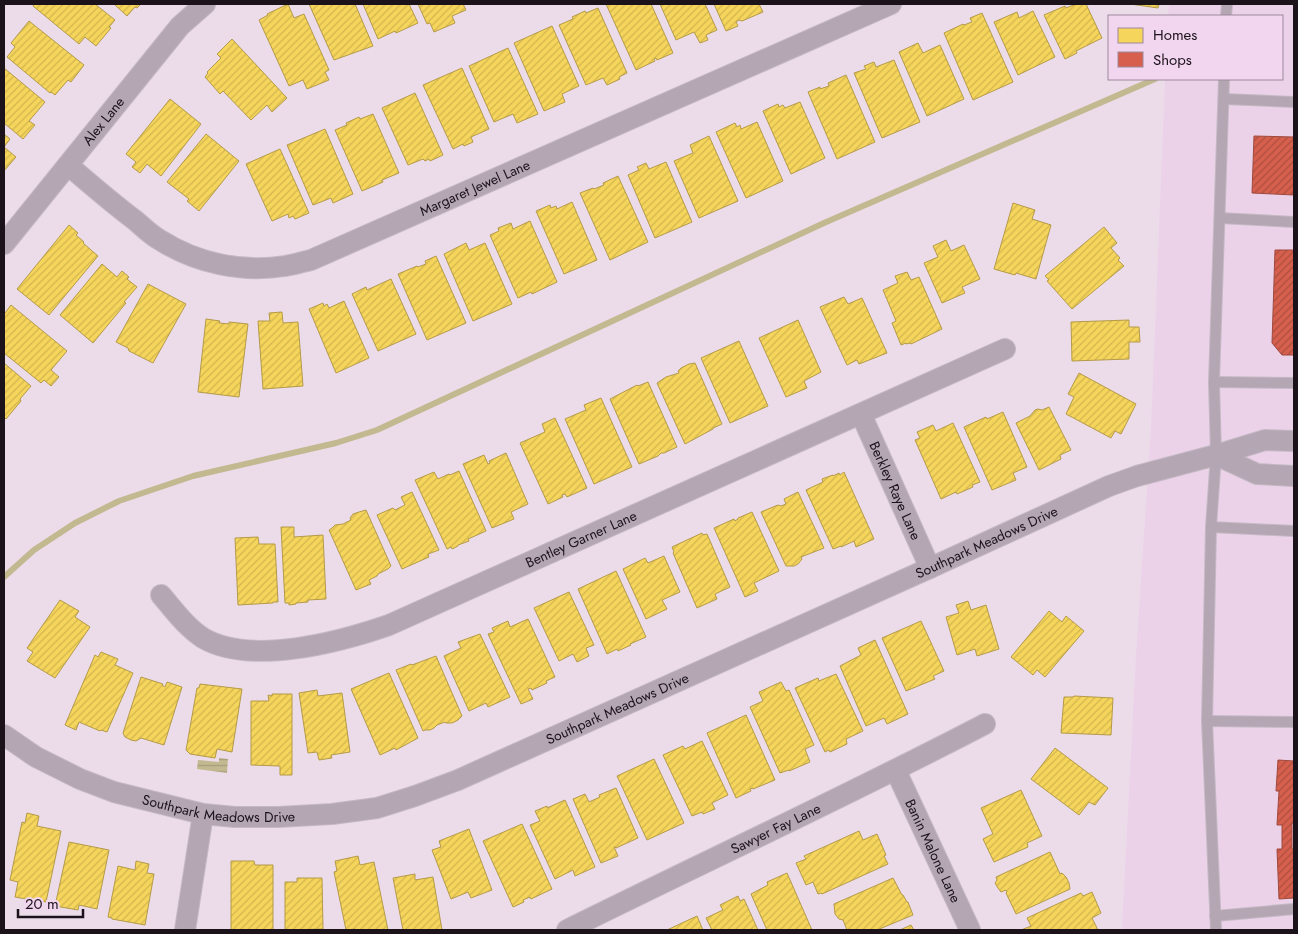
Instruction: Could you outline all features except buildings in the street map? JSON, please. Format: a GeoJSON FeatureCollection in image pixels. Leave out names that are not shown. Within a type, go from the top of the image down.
{"type":"FeatureCollection","features":[{"type":"Feature","properties":{"kind":"street","name":"Alex Lane"},"geometry":{"type":"LineString","coordinates":[[4,244],[180,26],[205,4]]}},
{"type":"Feature","properties":{"kind":"street","name":"Margaret Jewel Lane"},"geometry":{"type":"LineString","coordinates":[[68,165],[160,240],[185,253],[209,262],[234,267],[260,268],[285,266],[311,260],[891,4]]}},
{"type":"Feature","properties":{"kind":"street","name":"Bentley Garner Lane"},"geometry":{"type":"LineString","coordinates":[[161,594],[182,621],[203,638],[225,647],[251,651],[286,650],[360,636],[389,625],[1005,349]]}},
{"type":"Feature","properties":{"kind":"street","name":"Berkley Raye Lane"},"geometry":{"type":"LineString","coordinates":[[861,414],[930,568]]}},
{"type":"Feature","properties":{"kind":"street","name":"Southpark Meadows Drive"},"geometry":{"type":"LineString","coordinates":[[4,735],[36,757],[80,779],[114,792],[202,814],[235,817],[278,817],[332,814],[377,808],[458,780],[1109,486],[1137,476],[1265,440],[1294,441]]}},
{"type":"Feature","properties":{"kind":"street"},"geometry":{"type":"LineString","coordinates":[[1216,455],[1257,474],[1294,476]]}},
{"type":"Feature","properties":{"kind":"street","name":"Sawyer Fay Lane"},"geometry":{"type":"LineString","coordinates":[[567,930],[896,771],[985,724]]}},
{"type":"Feature","properties":{"kind":"street","name":"Banin Malone Lane"},"geometry":{"type":"LineString","coordinates":[[896,771],[970,930]]}},
{"type":"Feature","properties":{"kind":"street"},"geometry":{"type":"LineString","coordinates":[[185,930],[202,814]]}},
{"type":"Feature","properties":{"kind":"lane"},"geometry":{"type":"LineString","coordinates":[[1216,930],[1207,721],[1211,527],[1216,455],[1214,382],[1224,80]]}},
{"type":"Feature","properties":{"kind":"lane"},"geometry":{"type":"LineString","coordinates":[[1224,99],[1294,102]]}},
{"type":"Feature","properties":{"kind":"lane"},"geometry":{"type":"LineString","coordinates":[[1220,218],[1294,222]]}},
{"type":"Feature","properties":{"kind":"lane"},"geometry":{"type":"LineString","coordinates":[[1214,382],[1294,384]]}},
{"type":"Feature","properties":{"kind":"lane"},"geometry":{"type":"LineString","coordinates":[[1211,527],[1294,531]]}},
{"type":"Feature","properties":{"kind":"lane"},"geometry":{"type":"LineString","coordinates":[[1207,721],[1294,722]]}},
{"type":"Feature","properties":{"kind":"lane"},"geometry":{"type":"LineString","coordinates":[[1215,916],[1294,909]]}},
{"type":"Feature","properties":{"kind":"shaded area"},"geometry":{"type":"Polygon","coordinates":[[[1169,4],[1294,4],[1294,930],[1123,930],[1122,926],[1136,655],[1151,429],[1165,80],[1283,80],[1283,15],[1168,15],[1169,4]]]}},
{"type":"Feature","properties":{"kind":"shaded area"},"geometry":{"type":"Polygon","coordinates":[[[219,758],[228,759],[227,773],[197,769],[198,760],[219,762],[219,758]]]}},
{"type":"Feature","properties":{"kind":"waterway"},"geometry":{"type":"LineString","coordinates":[[4,577],[34,550],[75,523],[119,501],[193,476],[336,443],[377,430],[824,223],[1153,80]]}}]}
